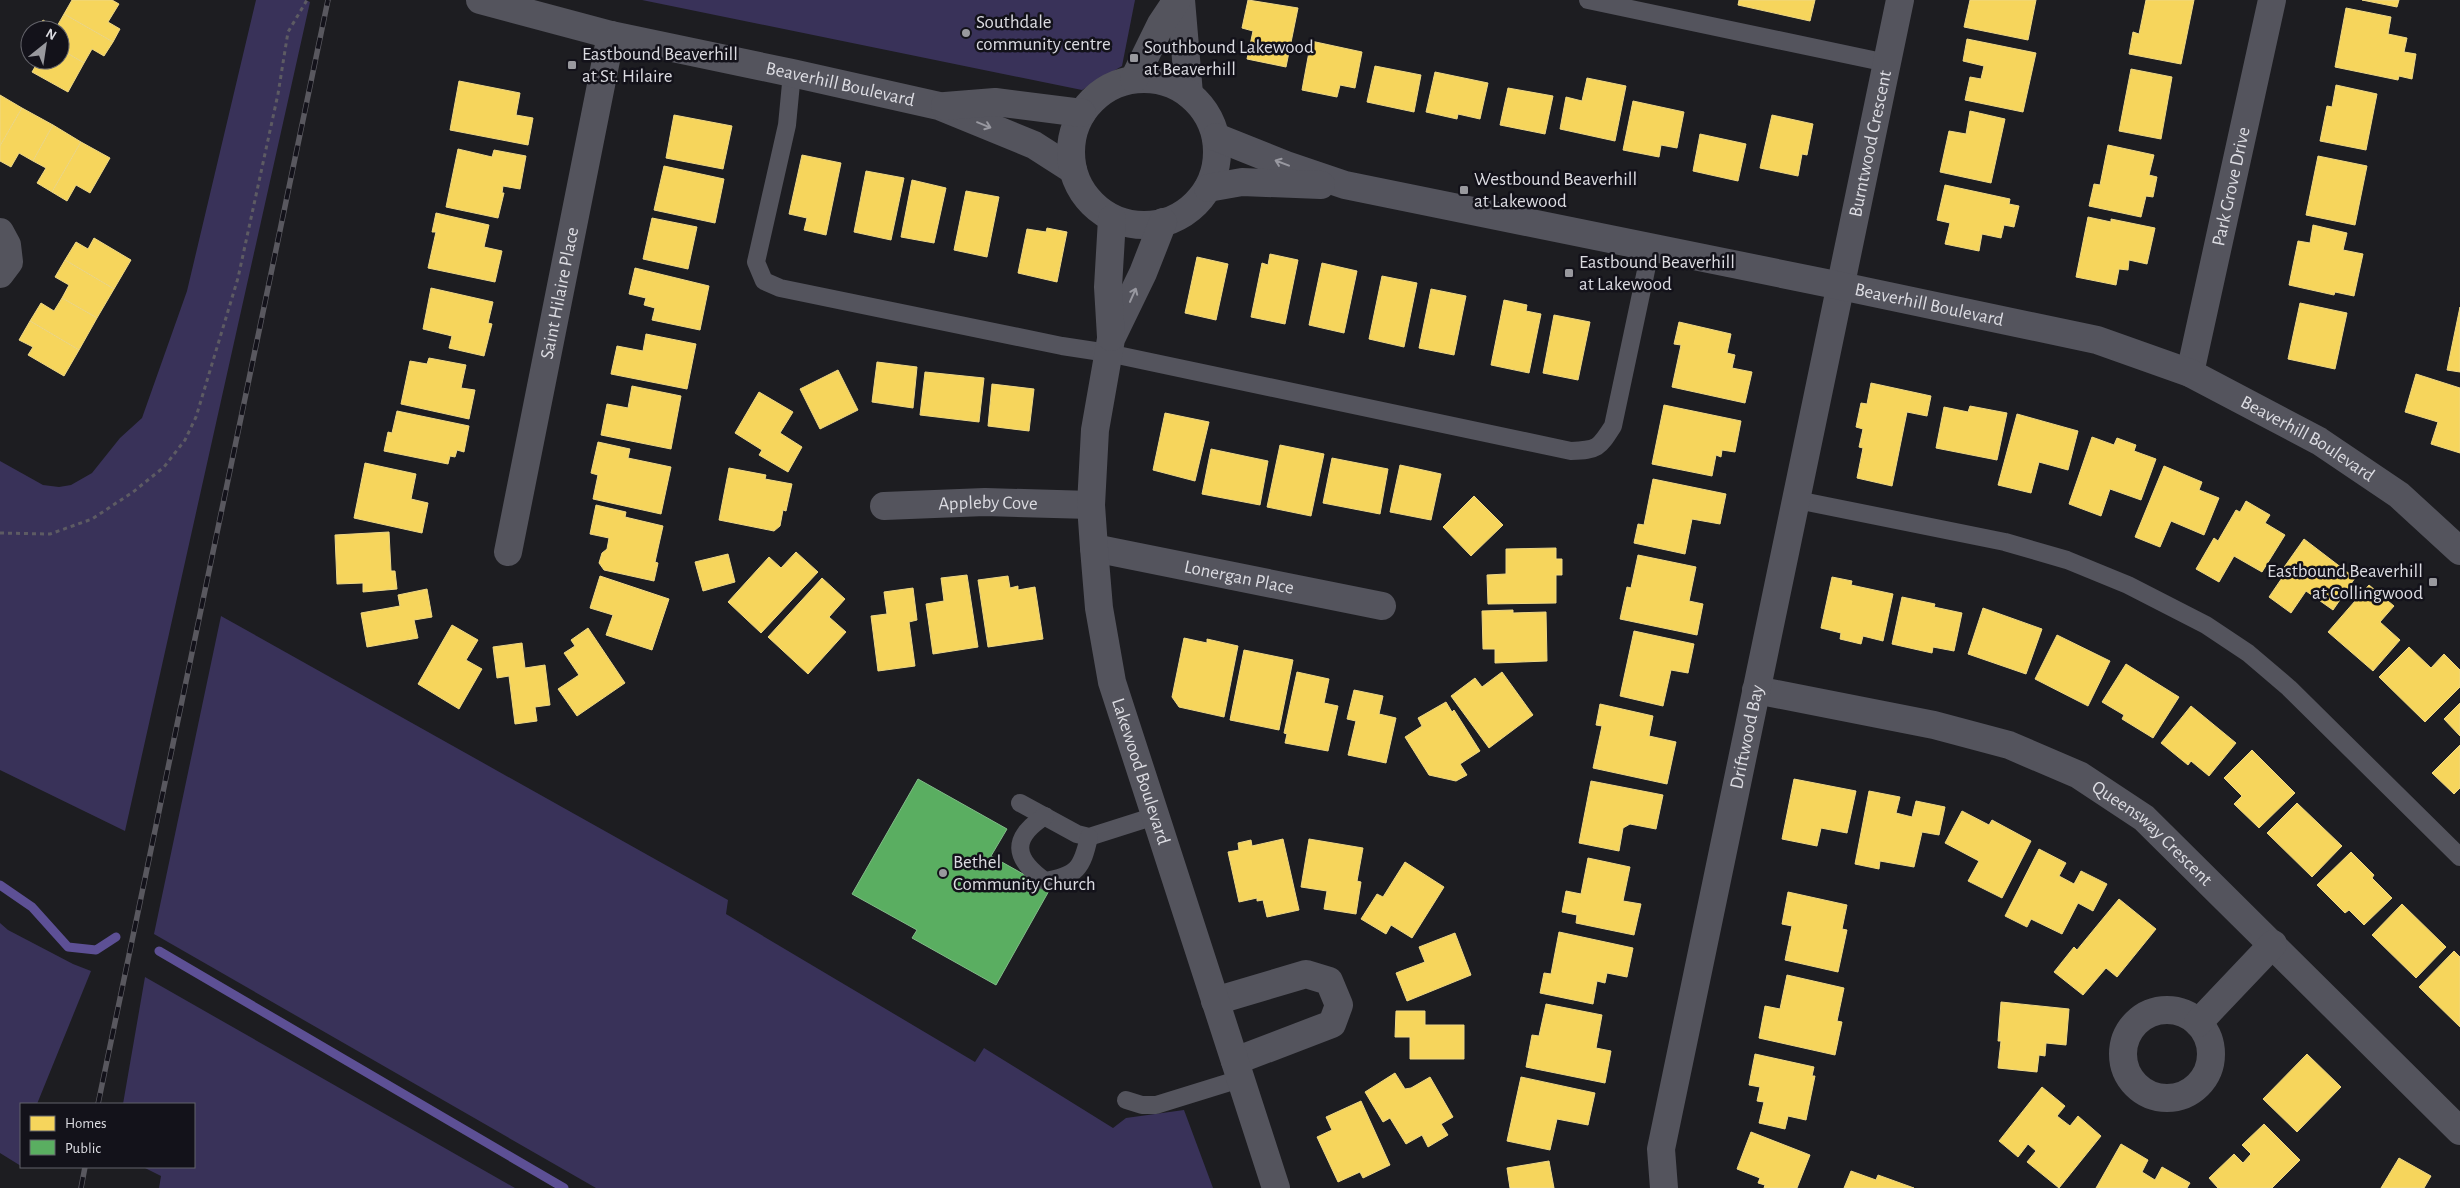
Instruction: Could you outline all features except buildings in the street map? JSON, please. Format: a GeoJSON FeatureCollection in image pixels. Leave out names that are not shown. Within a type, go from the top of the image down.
{"type":"FeatureCollection","features":[{"type":"Feature","properties":{"kind":"street","name":"Beaverhill Boulevard"},"geometry":{"type":"LineString","coordinates":[[480,0],[611,35],[792,72],[939,106],[1034,145],[1073,170]]}},
{"type":"Feature","properties":{"kind":"street"},"geometry":{"type":"LineString","coordinates":[[1134,79],[1161,24],[1177,0]]}},
{"type":"Feature","properties":{"kind":"street"},"geometry":{"type":"LineString","coordinates":[[1181,0],[1189,94]]}},
{"type":"Feature","properties":{"kind":"street","name":"Burntwood Crescent"},"geometry":{"type":"LineString","coordinates":[[1841,286],[1900,0]]}},
{"type":"Feature","properties":{"kind":"street","name":"Park Grove Drive"},"geometry":{"type":"LineString","coordinates":[[2190,373],[2272,0]]}},
{"type":"Feature","properties":{"kind":"street","name":"Saint Hilaire Place"},"geometry":{"type":"LineString","coordinates":[[508,552],[611,35]]}},
{"type":"Feature","properties":{"kind":"street"},"geometry":{"type":"LineString","coordinates":[[1134,79],[1166,82],[1189,94],[1206,113],[1216,136],[1216,166],[1208,188],[1198,203],[1177,218],[1137,226],[1112,219],[1091,204],[1080,189],[1071,164],[1074,127],[1087,104],[1110,86],[1134,79]]}},
{"type":"Feature","properties":{"kind":"street","name":"Beaverhill Boulevard"},"geometry":{"type":"LineString","coordinates":[[939,106],[995,102],[1082,114]]}},
{"type":"Feature","properties":{"kind":"street","name":"Beaverhill Boulevard"},"geometry":{"type":"LineString","coordinates":[[1216,136],[1286,165],[1345,185],[2097,340],[2190,373],[2319,441],[2399,495],[2459,549]]}},
{"type":"Feature","properties":{"kind":"street","name":"Beaverhill Boulevard"},"geometry":{"type":"LineString","coordinates":[[1208,188],[1242,182],[1345,185]]}},
{"type":"Feature","properties":{"kind":"street","name":"Lakewood Boulevard"},"geometry":{"type":"LineString","coordinates":[[1112,219],[1108,287],[1110,346],[1095,430],[1091,504],[1099,608],[1112,682],[1276,1188]]}},
{"type":"Feature","properties":{"kind":"street","name":"Lakewood Boulevard"},"geometry":{"type":"LineString","coordinates":[[1110,346],[1163,222]]}},
{"type":"Feature","properties":{"kind":"street"},"geometry":{"type":"LineString","coordinates":[[0,232],[7,245],[9,262],[0,274]]}},
{"type":"Feature","properties":{"kind":"street","name":"Driftwood Bay"},"geometry":{"type":"LineString","coordinates":[[1664,1188],[1661,1149],[1841,286]]}},
{"type":"Feature","properties":{"kind":"street","name":"Appleby Cove"},"geometry":{"type":"LineString","coordinates":[[884,506],[985,502],[1091,504]]}},
{"type":"Feature","properties":{"kind":"street","name":"Lonergan Place"},"geometry":{"type":"LineString","coordinates":[[1094,548],[1382,606]]}},
{"type":"Feature","properties":{"kind":"street","name":"Queensway Crescent"},"geometry":{"type":"LineString","coordinates":[[1756,690],[1934,725],[2010,745],[2079,776],[2144,818],[2460,1131]]}},
{"type":"Feature","properties":{"kind":"street"},"geometry":{"type":"LineString","coordinates":[[2198,1023],[2273,944]]}},
{"type":"Feature","properties":{"kind":"street"},"geometry":{"type":"LineString","coordinates":[[1215,1001],[1306,974],[1329,981],[1339,1005],[1332,1024],[1238,1070]]}},
{"type":"Feature","properties":{"kind":"lane"},"geometry":{"type":"LineString","coordinates":[[1588,0],[1887,63]]}},
{"type":"Feature","properties":{"kind":"lane"},"geometry":{"type":"LineString","coordinates":[[792,72],[787,125],[756,262],[764,281],[780,288],[1062,346],[1110,346],[1571,452],[1592,450],[1603,441],[1613,426],[1651,247]]}},
{"type":"Feature","properties":{"kind":"lane"},"geometry":{"type":"LineString","coordinates":[[1797,500],[2005,542],[2067,560],[2128,585],[2206,624],[2248,653],[2290,688],[2460,857]]}},
{"type":"Feature","properties":{"kind":"lane"},"geometry":{"type":"LineString","coordinates":[[1020,803],[1077,834],[1089,838],[1156,816]]}},
{"type":"Feature","properties":{"kind":"lane"},"geometry":{"type":"LineString","coordinates":[[1045,816],[1032,825],[1022,838],[1021,853],[1028,869],[1045,881],[1062,878],[1076,871],[1084,859],[1089,838]]}},
{"type":"Feature","properties":{"kind":"lane"},"geometry":{"type":"LineString","coordinates":[[1126,1100],[1142,1105],[1156,1105],[1238,1070]]}},
{"type":"Feature","properties":{"kind":"path"},"geometry":{"type":"LineString","coordinates":[[0,533],[50,534],[92,519],[134,492],[164,466],[185,440],[196,417],[238,278],[278,94],[288,32],[307,0]]}},
{"type":"Feature","properties":{"kind":"shaded area"},"geometry":{"type":"Polygon","coordinates":[[[256,0],[306,0],[310,2],[125,831],[0,770],[0,461],[43,485],[59,487],[71,485],[92,473],[120,438],[142,418],[187,291],[256,0]]]}},
{"type":"Feature","properties":{"kind":"shaded area","name":"Southdale community centre"},"geometry":{"type":"Polygon","coordinates":[[[642,0],[1135,0],[1122,66],[1082,90],[642,0]]]}},
{"type":"Feature","properties":{"kind":"shaded area"},"geometry":{"type":"Polygon","coordinates":[[[221,616],[728,900],[726,914],[975,1062],[984,1048],[1113,1128],[1126,1118],[1184,1110],[1213,1188],[596,1188],[154,934],[221,616]]]}},
{"type":"Feature","properties":{"kind":"shaded area"},"geometry":{"type":"Polygon","coordinates":[[[0,923],[8,930],[73,964],[91,971],[37,1103],[20,1103],[20,1165],[0,1153],[0,923]]]}},
{"type":"Feature","properties":{"kind":"shaded area"},"geometry":{"type":"Polygon","coordinates":[[[145,977],[515,1188],[159,1188],[161,1176],[145,1168],[195,1168],[195,1103],[123,1103],[145,977]]]}},
{"type":"Feature","properties":{"kind":"waterway"},"geometry":{"type":"LineString","coordinates":[[0,885],[32,907],[68,947],[96,950],[116,937]]}},
{"type":"Feature","properties":{"kind":"waterway"},"geometry":{"type":"LineString","coordinates":[[159,951],[564,1188]]}},
{"type":"Feature","properties":{"kind":"railway"},"geometry":{"type":"LineString","coordinates":[[98,1103],[328,0]]}},
{"type":"Feature","properties":{"kind":"railway"},"geometry":{"type":"LineString","coordinates":[[81,1188],[85,1168]]}},
{"type":"Feature","properties":{"kind":"place","name":"Southdale community centre"},"geometry":{"type":"Point","coordinates":[966,33]}},
{"type":"Feature","properties":{"kind":"place","name":"Southbound Lakewood at Beaverhill"},"geometry":{"type":"Point","coordinates":[1134,58]}},
{"type":"Feature","properties":{"kind":"place","name":"Eastbound Beaverhill at St. Hilaire"},"geometry":{"type":"Point","coordinates":[572,65]}},
{"type":"Feature","properties":{"kind":"place","name":"Westbound Beaverhill at Lakewood"},"geometry":{"type":"Point","coordinates":[1464,190]}},
{"type":"Feature","properties":{"kind":"place","name":"Eastbound Beaverhill at Lakewood"},"geometry":{"type":"Point","coordinates":[1569,273]}},
{"type":"Feature","properties":{"kind":"place","name":"Eastbound Beaverhill at Collingwood"},"geometry":{"type":"Point","coordinates":[2433,582]}},
{"type":"Feature","properties":{"kind":"place","name":"Bethel Community Church"},"geometry":{"type":"Point","coordinates":[943,873]}}]}
